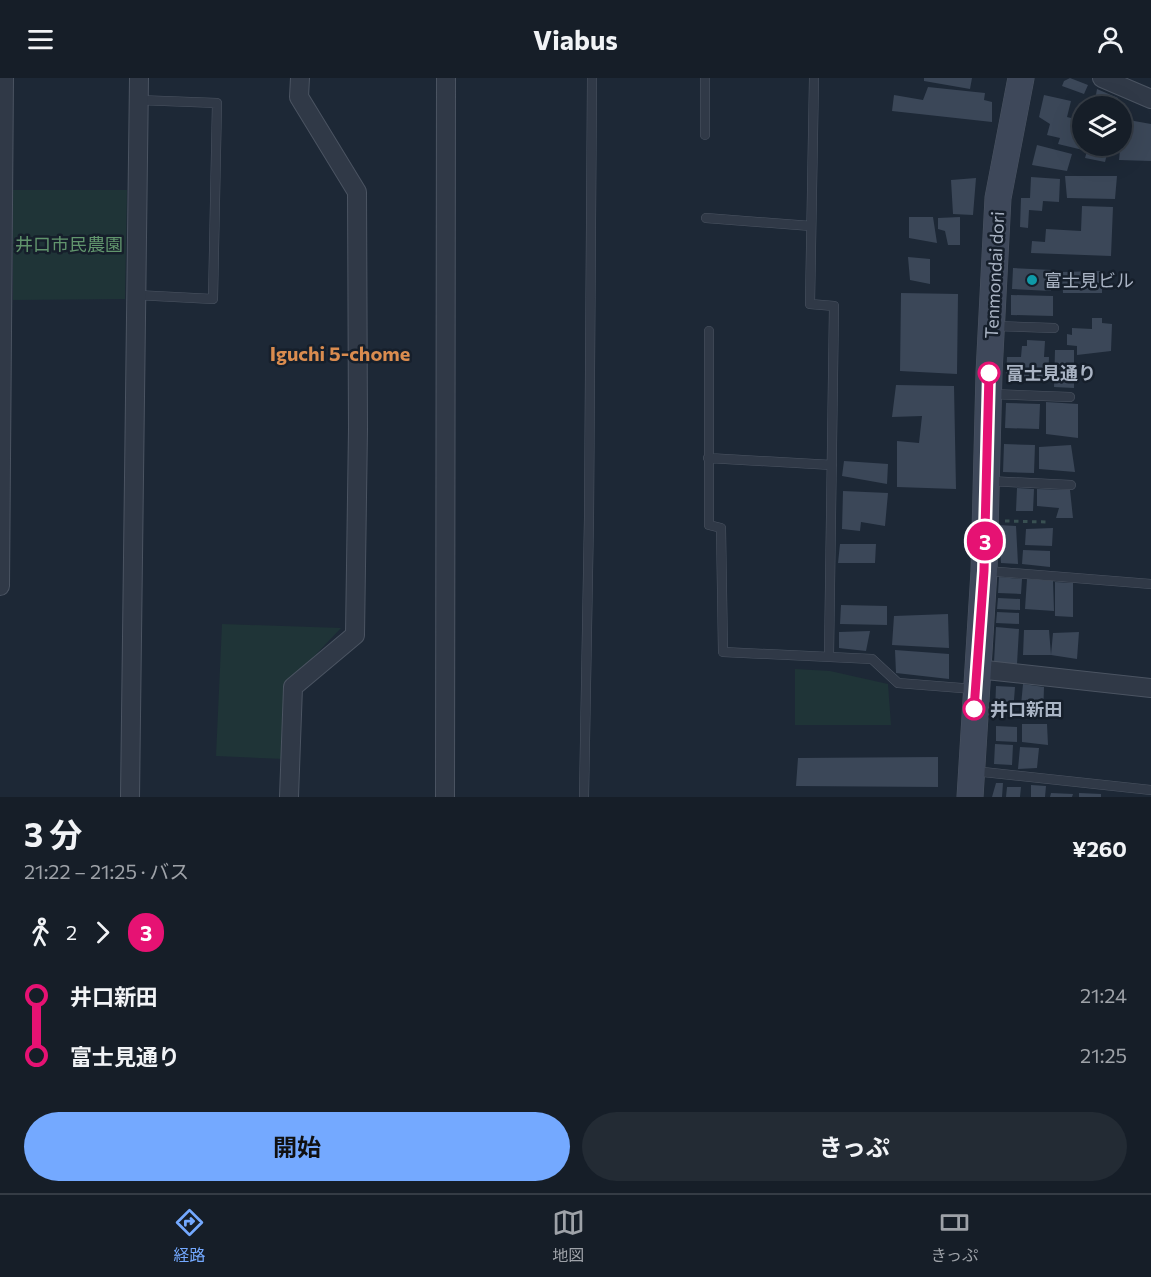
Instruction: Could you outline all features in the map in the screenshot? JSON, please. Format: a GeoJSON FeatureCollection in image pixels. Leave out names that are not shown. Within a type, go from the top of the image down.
{"type":"FeatureCollection","features":[{"type":"Feature","properties":{"kind":"main road","name":"Tenmondai dori"},"geometry":{"type":"LineString","coordinates":[[970,797],[984,571],[988,394],[998,198],[1021,78]]}},
{"type":"Feature","properties":{"kind":"street"},"geometry":{"type":"LineString","coordinates":[[0,586],[4,78]]}},
{"type":"Feature","properties":{"kind":"street"},"geometry":{"type":"LineString","coordinates":[[130,797],[139,78]]}},
{"type":"Feature","properties":{"kind":"street"},"geometry":{"type":"LineString","coordinates":[[289,797],[293,687],[355,635],[358,429],[357,192],[299,97],[300,78]]}},
{"type":"Feature","properties":{"kind":"street"},"geometry":{"type":"LineString","coordinates":[[445,797],[446,78]]}},
{"type":"Feature","properties":{"kind":"street"},"geometry":{"type":"LineString","coordinates":[[1102,78],[1151,99]]}},
{"type":"Feature","properties":{"kind":"street"},"geometry":{"type":"LineString","coordinates":[[976,679],[1151,688]]}},
{"type":"Feature","properties":{"kind":"lane"},"geometry":{"type":"LineString","coordinates":[[584,797],[592,78]]}},
{"type":"Feature","properties":{"kind":"lane"},"geometry":{"type":"LineString","coordinates":[[705,78],[705,135]]}},
{"type":"Feature","properties":{"kind":"lane"},"geometry":{"type":"LineString","coordinates":[[814,78],[810,304],[834,306],[829,656]]}},
{"type":"Feature","properties":{"kind":"lane"},"geometry":{"type":"LineString","coordinates":[[136,296],[213,299],[217,103],[138,100]]}},
{"type":"Feature","properties":{"kind":"lane"},"geometry":{"type":"LineString","coordinates":[[705,218],[811,226]]}},
{"type":"Feature","properties":{"kind":"lane"},"geometry":{"type":"LineString","coordinates":[[992,326],[1054,328]]}},
{"type":"Feature","properties":{"kind":"lane"},"geometry":{"type":"LineString","coordinates":[[709,331],[709,525],[721,528],[723,652],[872,659],[897,683],[976,679]]}},
{"type":"Feature","properties":{"kind":"lane"},"geometry":{"type":"LineString","coordinates":[[988,394],[1070,397]]}},
{"type":"Feature","properties":{"kind":"lane"},"geometry":{"type":"LineString","coordinates":[[708,458],[832,465]]}},
{"type":"Feature","properties":{"kind":"lane"},"geometry":{"type":"LineString","coordinates":[[986,481],[1071,485]]}},
{"type":"Feature","properties":{"kind":"lane"},"geometry":{"type":"LineString","coordinates":[[984,571],[1151,584]]}},
{"type":"Feature","properties":{"kind":"lane"},"geometry":{"type":"LineString","coordinates":[[971,771],[1151,790]]}},
{"type":"Feature","properties":{"kind":"path"},"geometry":{"type":"LineString","coordinates":[[986,520],[1047,522]]}},
{"type":"Feature","properties":{"kind":"green space","name":"井口市民農園"},"geometry":{"type":"Polygon","coordinates":[[[13,190],[127,190],[125,299],[13,300],[13,190]]]}},
{"type":"Feature","properties":{"kind":"green space"},"geometry":{"type":"Polygon","coordinates":[[[222,624],[341,628],[286,686],[284,759],[216,756],[222,624]]]}},
{"type":"Feature","properties":{"kind":"green space"},"geometry":{"type":"Polygon","coordinates":[[[795,669],[830,671],[888,684],[891,725],[795,725],[795,669]]]}},
{"type":"Feature","properties":{"kind":"building"},"geometry":{"type":"Polygon","coordinates":[[[924,78],[972,78],[970,89],[924,81],[924,78]]]}},
{"type":"Feature","properties":{"kind":"building"},"geometry":{"type":"Polygon","coordinates":[[[1070,78],[1088,85],[1084,94],[1062,86],[1064,81],[1070,78]]]}},
{"type":"Feature","properties":{"kind":"building"},"geometry":{"type":"Polygon","coordinates":[[[928,87],[985,93],[984,100],[992,102],[992,122],[892,111],[894,95],[923,100],[928,87]]]}},
{"type":"Feature","properties":{"kind":"building"},"geometry":{"type":"Polygon","coordinates":[[[1097,89],[1113,96],[1096,96],[1097,89]]]}},
{"type":"Feature","properties":{"kind":"building"},"geometry":{"type":"Polygon","coordinates":[[[1044,95],[1071,101],[1067,117],[1072,118],[1072,147],[1058,144],[1060,138],[1047,135],[1050,124],[1039,117],[1044,95]]]}},
{"type":"Feature","properties":{"kind":"building"},"geometry":{"type":"Polygon","coordinates":[[[1132,121],[1151,124],[1151,161],[1119,160],[1119,156],[1132,156],[1132,121]]]}},
{"type":"Feature","properties":{"kind":"building"},"geometry":{"type":"Polygon","coordinates":[[[1037,145],[1072,154],[1067,171],[1032,165],[1037,145]]]}},
{"type":"Feature","properties":{"kind":"building"},"geometry":{"type":"Polygon","coordinates":[[[1086,156],[1106,156],[1105,162],[1085,158],[1086,156]]]}},
{"type":"Feature","properties":{"kind":"building"},"geometry":{"type":"Polygon","coordinates":[[[1065,176],[1117,176],[1115,199],[1067,198],[1065,176]]]}},
{"type":"Feature","properties":{"kind":"building"},"geometry":{"type":"Polygon","coordinates":[[[1031,177],[1060,179],[1059,202],[1043,201],[1042,211],[1029,210],[1028,228],[1020,227],[1021,198],[1030,198],[1031,177]]]}},
{"type":"Feature","properties":{"kind":"building"},"geometry":{"type":"Polygon","coordinates":[[[976,178],[973,215],[953,214],[951,180],[976,178]]]}},
{"type":"Feature","properties":{"kind":"building"},"geometry":{"type":"Polygon","coordinates":[[[1082,206],[1113,207],[1111,256],[1031,253],[1032,241],[1045,242],[1046,229],[1081,231],[1082,206]]]}},
{"type":"Feature","properties":{"kind":"building"},"geometry":{"type":"Polygon","coordinates":[[[909,217],[933,217],[937,243],[909,238],[909,217]]]}},
{"type":"Feature","properties":{"kind":"building"},"geometry":{"type":"Polygon","coordinates":[[[960,217],[960,245],[948,245],[945,231],[938,229],[938,218],[960,217]]]}},
{"type":"Feature","properties":{"kind":"building"},"geometry":{"type":"Polygon","coordinates":[[[908,257],[930,259],[930,284],[910,280],[908,257]]]}},
{"type":"Feature","properties":{"kind":"building","name":"富士見ビル"},"geometry":{"type":"Polygon","coordinates":[[[1013,268],[1052,270],[1051,291],[1012,289],[1013,268]]]}},
{"type":"Feature","properties":{"kind":"building"},"geometry":{"type":"Polygon","coordinates":[[[1102,271],[1102,293],[1063,293],[1062,272],[1102,271]]]}},
{"type":"Feature","properties":{"kind":"building"},"geometry":{"type":"Polygon","coordinates":[[[901,293],[958,294],[957,374],[900,371],[901,293]]]}},
{"type":"Feature","properties":{"kind":"building"},"geometry":{"type":"Polygon","coordinates":[[[1011,295],[1053,296],[1053,316],[1011,315],[1011,295]]]}},
{"type":"Feature","properties":{"kind":"building"},"geometry":{"type":"Polygon","coordinates":[[[1092,318],[1102,318],[1102,323],[1112,324],[1111,351],[1077,355],[1077,346],[1067,345],[1067,334],[1072,335],[1072,328],[1092,329],[1092,318]]]}},
{"type":"Feature","properties":{"kind":"building"},"geometry":{"type":"Polygon","coordinates":[[[1027,340],[1045,341],[1044,357],[1049,357],[1048,382],[1006,380],[1007,357],[1021,357],[1022,346],[1027,346],[1027,340]]]}},
{"type":"Feature","properties":{"kind":"building"},"geometry":{"type":"Polygon","coordinates":[[[1055,350],[1074,350],[1074,388],[1054,387],[1055,350]]]}},
{"type":"Feature","properties":{"kind":"building"},"geometry":{"type":"Polygon","coordinates":[[[896,385],[954,386],[956,489],[897,487],[897,441],[919,443],[922,416],[892,417],[896,385]]]}},
{"type":"Feature","properties":{"kind":"building"},"geometry":{"type":"Polygon","coordinates":[[[1046,402],[1078,404],[1078,438],[1046,434],[1046,402]]]}},
{"type":"Feature","properties":{"kind":"building"},"geometry":{"type":"Polygon","coordinates":[[[1006,403],[1040,404],[1039,429],[1005,428],[1006,403]]]}},
{"type":"Feature","properties":{"kind":"building"},"geometry":{"type":"Polygon","coordinates":[[[1004,444],[1035,445],[1034,473],[1003,472],[1004,444]]]}},
{"type":"Feature","properties":{"kind":"building"},"geometry":{"type":"Polygon","coordinates":[[[1071,445],[1075,472],[1039,469],[1039,447],[1071,445]]]}},
{"type":"Feature","properties":{"kind":"building"},"geometry":{"type":"Polygon","coordinates":[[[844,461],[888,464],[887,484],[842,476],[844,461]]]}},
{"type":"Feature","properties":{"kind":"building"},"geometry":{"type":"Polygon","coordinates":[[[1017,488],[1034,489],[1033,511],[1016,511],[1017,488]]]}},
{"type":"Feature","properties":{"kind":"building"},"geometry":{"type":"Polygon","coordinates":[[[1037,489],[1070,490],[1073,518],[1056,518],[1059,508],[1037,506],[1037,489]]]}},
{"type":"Feature","properties":{"kind":"building"},"geometry":{"type":"Polygon","coordinates":[[[843,491],[888,493],[885,526],[861,522],[860,531],[842,529],[843,491]]]}},
{"type":"Feature","properties":{"kind":"building"},"geometry":{"type":"Polygon","coordinates":[[[998,525],[1016,526],[1018,564],[1001,563],[998,525]]]}},
{"type":"Feature","properties":{"kind":"building"},"geometry":{"type":"Polygon","coordinates":[[[1053,528],[1052,546],[1025,545],[1026,529],[1053,528]]]}},
{"type":"Feature","properties":{"kind":"building"},"geometry":{"type":"Polygon","coordinates":[[[840,544],[876,544],[875,563],[838,563],[840,544]]]}},
{"type":"Feature","properties":{"kind":"building"},"geometry":{"type":"Polygon","coordinates":[[[1023,550],[1050,551],[1050,567],[1022,564],[1023,550]]]}},
{"type":"Feature","properties":{"kind":"building"},"geometry":{"type":"Polygon","coordinates":[[[999,577],[1022,579],[1021,594],[998,593],[999,577]]]}},
{"type":"Feature","properties":{"kind":"building"},"geometry":{"type":"Polygon","coordinates":[[[1027,579],[1053,581],[1054,611],[1025,609],[1027,579]]]}},
{"type":"Feature","properties":{"kind":"building"},"geometry":{"type":"Polygon","coordinates":[[[1055,582],[1073,583],[1073,617],[1055,616],[1055,582]]]}},
{"type":"Feature","properties":{"kind":"building"},"geometry":{"type":"Polygon","coordinates":[[[998,598],[1020,599],[1020,610],[997,609],[998,598]]]}},
{"type":"Feature","properties":{"kind":"building"},"geometry":{"type":"Polygon","coordinates":[[[841,605],[887,606],[887,625],[840,624],[841,605]]]}},
{"type":"Feature","properties":{"kind":"building"},"geometry":{"type":"Polygon","coordinates":[[[997,612],[1019,613],[1019,624],[996,623],[997,612]]]}},
{"type":"Feature","properties":{"kind":"building"},"geometry":{"type":"Polygon","coordinates":[[[948,614],[949,648],[892,645],[894,616],[948,614]]]}},
{"type":"Feature","properties":{"kind":"building"},"geometry":{"type":"Polygon","coordinates":[[[996,627],[1019,629],[1017,664],[994,662],[996,627]]]}},
{"type":"Feature","properties":{"kind":"building"},"geometry":{"type":"Polygon","coordinates":[[[1024,630],[1049,630],[1051,655],[1023,655],[1024,630]]]}},
{"type":"Feature","properties":{"kind":"building"},"geometry":{"type":"Polygon","coordinates":[[[870,631],[866,651],[839,648],[839,632],[870,631]]]}},
{"type":"Feature","properties":{"kind":"building"},"geometry":{"type":"Polygon","coordinates":[[[1079,632],[1077,659],[1051,655],[1053,633],[1079,632]]]}},
{"type":"Feature","properties":{"kind":"building"},"geometry":{"type":"Polygon","coordinates":[[[895,650],[949,654],[949,679],[896,673],[895,650]]]}},
{"type":"Feature","properties":{"kind":"building"},"geometry":{"type":"Polygon","coordinates":[[[1023,684],[1044,687],[1043,718],[1020,716],[1023,684]]]}},
{"type":"Feature","properties":{"kind":"building"},"geometry":{"type":"Polygon","coordinates":[[[996,686],[1015,687],[1013,713],[995,712],[996,686]]]}},
{"type":"Feature","properties":{"kind":"building"},"geometry":{"type":"Polygon","coordinates":[[[1022,724],[1047,724],[1048,745],[1022,742],[1022,724]]]}},
{"type":"Feature","properties":{"kind":"building"},"geometry":{"type":"Polygon","coordinates":[[[996,726],[1017,727],[1017,742],[996,741],[996,726]]]}},
{"type":"Feature","properties":{"kind":"building"},"geometry":{"type":"Polygon","coordinates":[[[995,744],[1013,745],[1012,765],[994,764],[995,744]]]}},
{"type":"Feature","properties":{"kind":"building"},"geometry":{"type":"Polygon","coordinates":[[[1020,747],[1039,748],[1037,768],[1018,769],[1020,747]]]}},
{"type":"Feature","properties":{"kind":"building"},"geometry":{"type":"Polygon","coordinates":[[[938,757],[938,787],[796,786],[798,758],[938,757]]]}},
{"type":"Feature","properties":{"kind":"building"},"geometry":{"type":"Polygon","coordinates":[[[996,783],[1003,783],[1002,797],[992,797],[996,783]]]}},
{"type":"Feature","properties":{"kind":"building"},"geometry":{"type":"Polygon","coordinates":[[[1031,785],[1046,786],[1045,797],[1031,797],[1031,785]]]}},
{"type":"Feature","properties":{"kind":"building"},"geometry":{"type":"Polygon","coordinates":[[[1007,787],[1021,787],[1020,797],[1006,797],[1007,787]]]}},
{"type":"Feature","properties":{"kind":"building"},"geometry":{"type":"Polygon","coordinates":[[[1051,793],[1073,794],[1072,797],[1050,797],[1051,793]]]}},
{"type":"Feature","properties":{"kind":"building"},"geometry":{"type":"Polygon","coordinates":[[[1079,793],[1101,794],[1101,797],[1079,797],[1079,793]]]}},
{"type":"Feature","properties":{"kind":"bus line","name":"3"},"geometry":{"type":"LineString","coordinates":[[974,709],[984,571],[989,373]]}},
{"type":"Feature","properties":{"kind":"place","name":"富士見ビル"},"geometry":{"type":"Point","coordinates":[1032,280]}},
{"type":"Feature","properties":{"kind":"place","name":"富士見通り"},"geometry":{"type":"Point","coordinates":[989,373]}},
{"type":"Feature","properties":{"kind":"place","name":"井口新田"},"geometry":{"type":"Point","coordinates":[974,709]}},
{"type":"Feature","properties":{"kind":"district","name":"Iguchi 5-chome"},"geometry":{"type":"Point","coordinates":[340,353]}}]}
